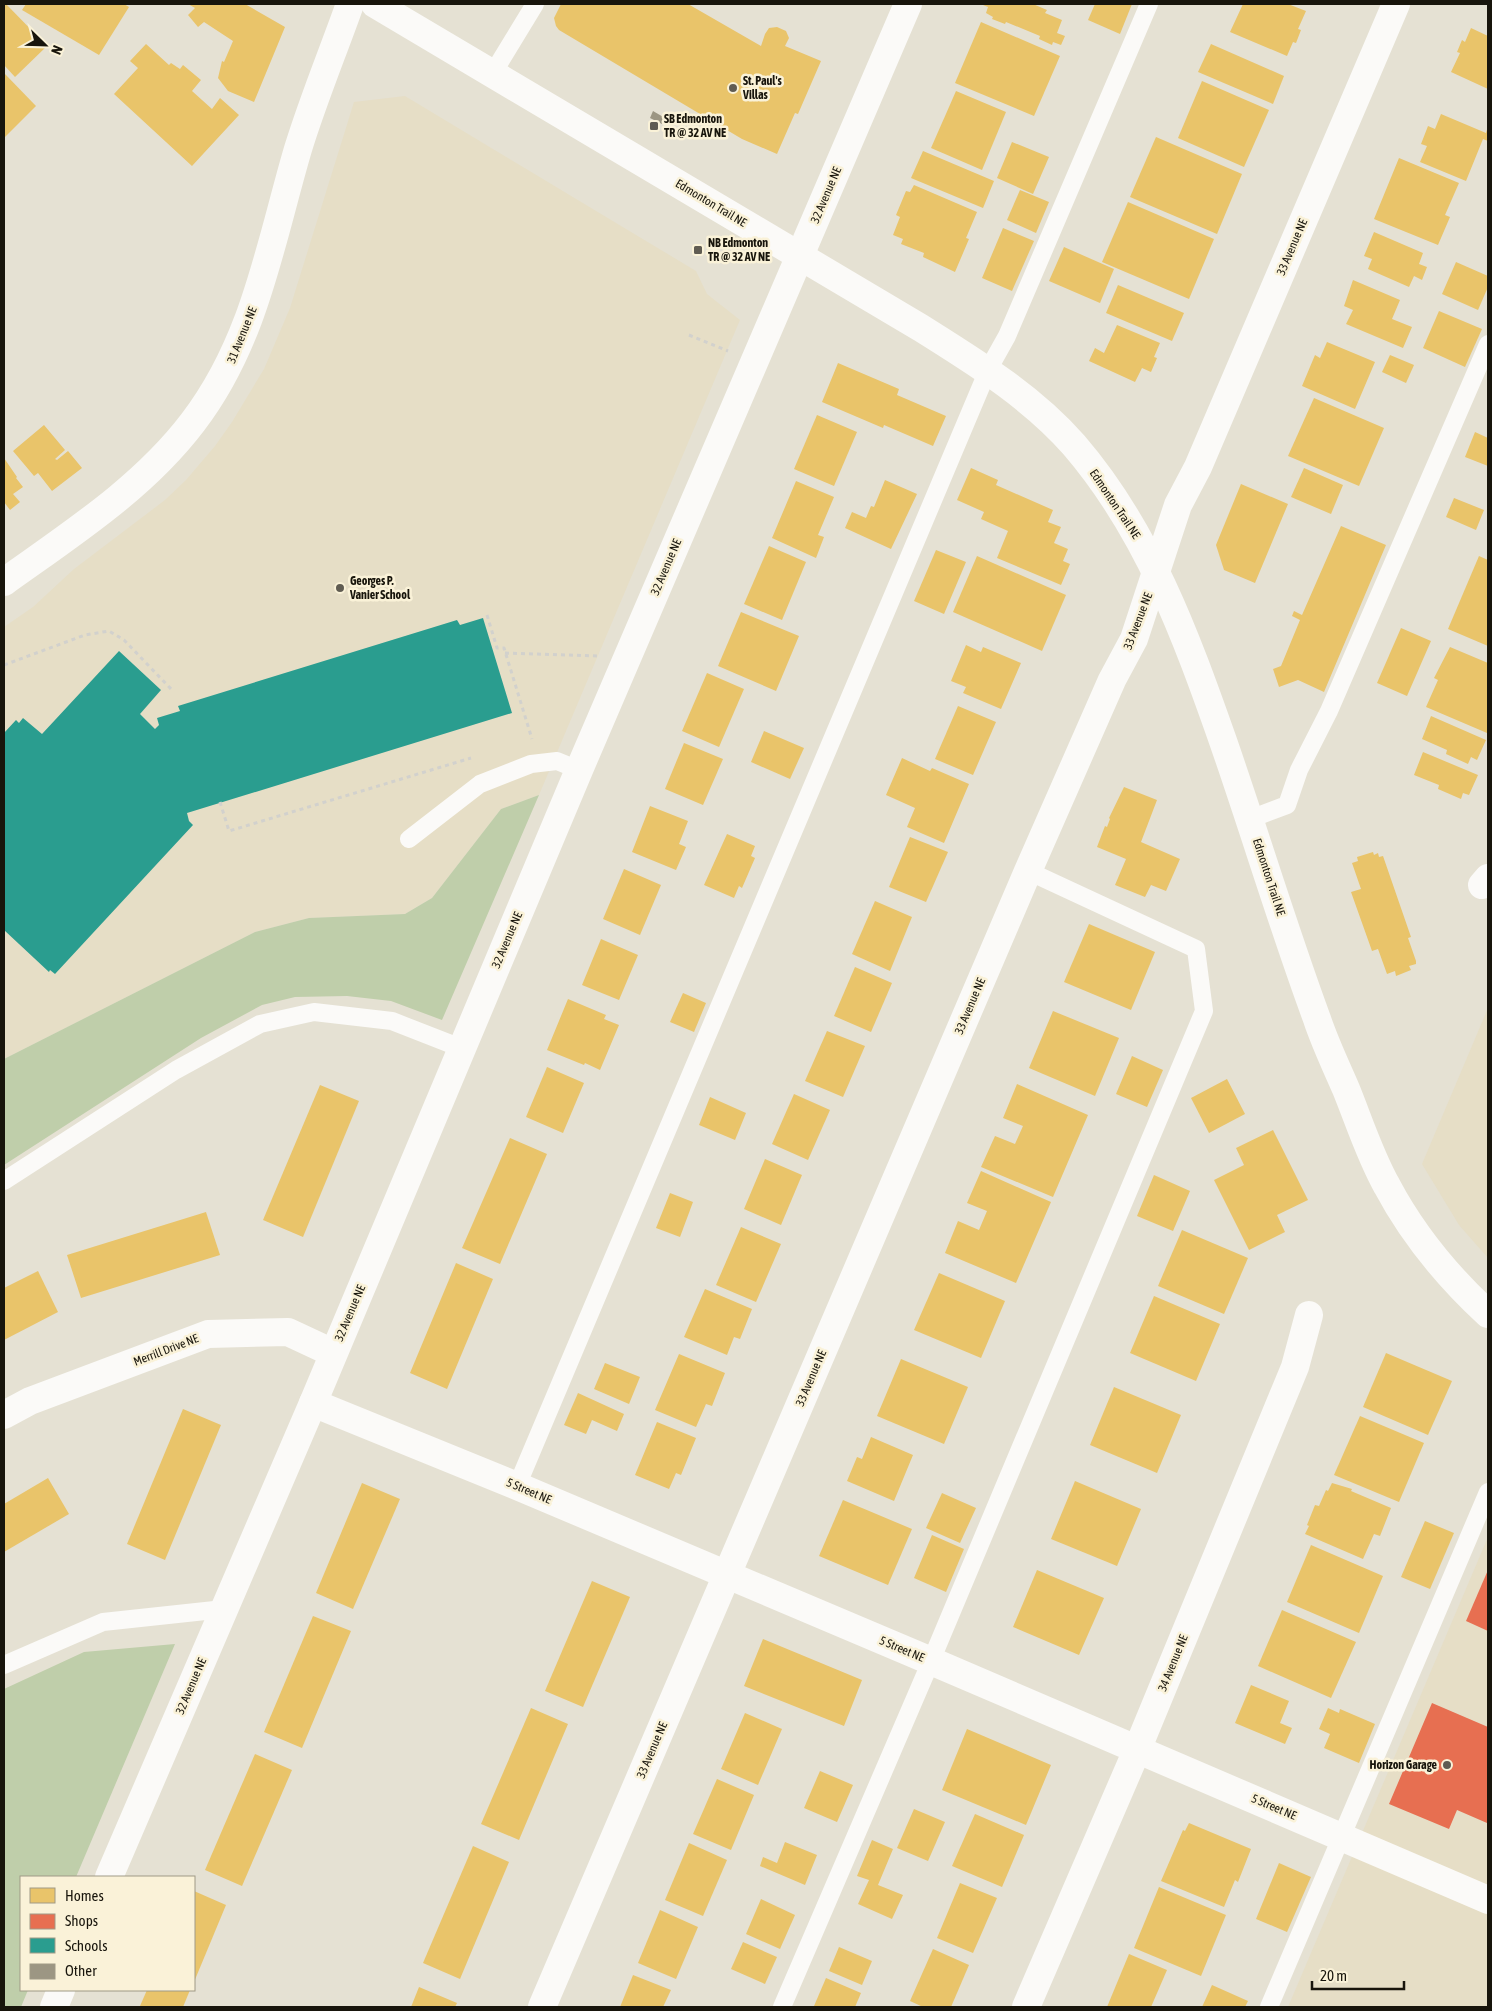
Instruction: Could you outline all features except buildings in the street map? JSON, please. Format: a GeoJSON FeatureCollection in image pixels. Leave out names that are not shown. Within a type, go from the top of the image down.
{"type":"FeatureCollection","features":[{"type":"Feature","properties":{"kind":"street","name":"31 Avenue NE"},"geometry":{"type":"LineString","coordinates":[[4,582],[107,508],[159,461],[194,422],[228,369],[261,289],[299,148],[350,4]]}},
{"type":"Feature","properties":{"kind":"street","name":"Edmonton Trail NE"},"geometry":{"type":"LineString","coordinates":[[375,4],[921,328],[988,370],[1038,408],[1073,444],[1104,482],[1123,511],[1156,572],[1176,615],[1194,658],[1317,1020],[1386,1185],[1433,1257],[1463,1291],[1488,1314]]}},
{"type":"Feature","properties":{"kind":"street","name":"32 Avenue NE"},"geometry":{"type":"LineString","coordinates":[[109,1876],[313,1403],[579,770],[908,4]]}},
{"type":"Feature","properties":{"kind":"street","name":"33 Avenue NE"},"geometry":{"type":"LineString","coordinates":[[542,2007],[1028,871],[1112,680],[1134,640],[1178,506],[1198,467],[1396,4]]}},
{"type":"Feature","properties":{"kind":"street","name":"34 Avenue NE"},"geometry":{"type":"LineString","coordinates":[[1026,2007],[1137,1750],[1295,1367],[1309,1315]]}},
{"type":"Feature","properties":{"kind":"street","name":"Merrill Drive NE"},"geometry":{"type":"LineString","coordinates":[[4,1415],[30,1401],[208,1334],[288,1332],[333,1353]]}},
{"type":"Feature","properties":{"kind":"street","name":"5 Street NE"},"geometry":{"type":"LineString","coordinates":[[313,1403],[517,1486],[931,1661],[1488,1900]]}},
{"type":"Feature","properties":{"kind":"street"},"geometry":{"type":"LineString","coordinates":[[54,2007],[61,1991]]}},
{"type":"Feature","properties":{"kind":"lane"},"geometry":{"type":"LineString","coordinates":[[493,74],[535,4]]}},
{"type":"Feature","properties":{"kind":"lane"},"geometry":{"type":"LineString","coordinates":[[517,1486],[988,370],[1007,336],[1149,4]]}},
{"type":"Feature","properties":{"kind":"lane"},"geometry":{"type":"LineString","coordinates":[[1250,819],[1287,805],[1299,770],[1329,712],[1488,344]]}},
{"type":"Feature","properties":{"kind":"lane"},"geometry":{"type":"LineString","coordinates":[[409,839],[480,784],[531,764],[557,761],[579,770]]}},
{"type":"Feature","properties":{"kind":"lane"},"geometry":{"type":"LineString","coordinates":[[782,2007],[931,1661],[1204,1011],[1196,949],[1028,871]]}},
{"type":"Feature","properties":{"kind":"lane"},"geometry":{"type":"LineString","coordinates":[[4,1181],[176,1070],[260,1024],[314,1012],[392,1021],[461,1048]]}},
{"type":"Feature","properties":{"kind":"lane"},"geometry":{"type":"LineString","coordinates":[[1269,2007],[1488,1492]]}},
{"type":"Feature","properties":{"kind":"lane"},"geometry":{"type":"LineString","coordinates":[[4,1666],[103,1622],[224,1609]]}},
{"type":"Feature","properties":{"kind":"path"},"geometry":{"type":"LineString","coordinates":[[689,334],[731,352]]}},
{"type":"Feature","properties":{"kind":"path"},"geometry":{"type":"LineString","coordinates":[[487,614],[497,648],[504,648],[532,740],[542,738]]}},
{"type":"Feature","properties":{"kind":"path"},"geometry":{"type":"LineString","coordinates":[[4,665],[85,635],[109,631],[124,640],[172,690]]}},
{"type":"Feature","properties":{"kind":"path"},"geometry":{"type":"LineString","coordinates":[[505,653],[602,656]]}},
{"type":"Feature","properties":{"kind":"path"},"geometry":{"type":"LineString","coordinates":[[220,802],[229,831],[475,757]]}},
{"type":"Feature","properties":{"kind":"shaded area","name":"Georges P. Vanier School"},"geometry":{"type":"Polygon","coordinates":[[[405,96],[696,271],[707,294],[740,320],[539,795],[501,809],[432,898],[405,914],[309,918],[255,932],[4,1059],[4,627],[33,607],[74,569],[165,500],[186,480],[215,446],[264,369],[290,308],[354,102],[405,96]]]}},
{"type":"Feature","properties":{"kind":"shaded area"},"geometry":{"type":"Polygon","coordinates":[[[1488,1008],[1488,1258],[1459,1225],[1422,1164],[1488,1008]]]}},
{"type":"Feature","properties":{"kind":"shaded area"},"geometry":{"type":"Polygon","coordinates":[[[1488,1537],[1488,2007],[1288,2007],[1488,1537]]]}},
{"type":"Feature","properties":{"kind":"green space"},"geometry":{"type":"Polygon","coordinates":[[[539,795],[442,1020],[391,1001],[347,996],[295,997],[262,1005],[201,1038],[4,1165],[4,1059],[255,932],[309,918],[405,914],[432,898],[501,809],[539,795]]]}},
{"type":"Feature","properties":{"kind":"green space"},"geometry":{"type":"Polygon","coordinates":[[[175,1644],[76,1876],[20,1876],[20,1991],[28,1991],[21,2007],[4,2007],[4,1689],[84,1652],[175,1644]]]}},
{"type":"Feature","properties":{"kind":"place","name":"St. Paul's Villas"},"geometry":{"type":"Point","coordinates":[733,88]}},
{"type":"Feature","properties":{"kind":"place","name":"SB Edmonton TR @ 32 AV NE"},"geometry":{"type":"Point","coordinates":[654,126]}},
{"type":"Feature","properties":{"kind":"place","name":"NB Edmonton TR @ 32 AV NE"},"geometry":{"type":"Point","coordinates":[698,250]}},
{"type":"Feature","properties":{"kind":"place","name":"Georges P. Vanier School"},"geometry":{"type":"Point","coordinates":[340,588]}},
{"type":"Feature","properties":{"kind":"place","name":"Horizon Garage"},"geometry":{"type":"Point","coordinates":[1447,1765]}}]}
